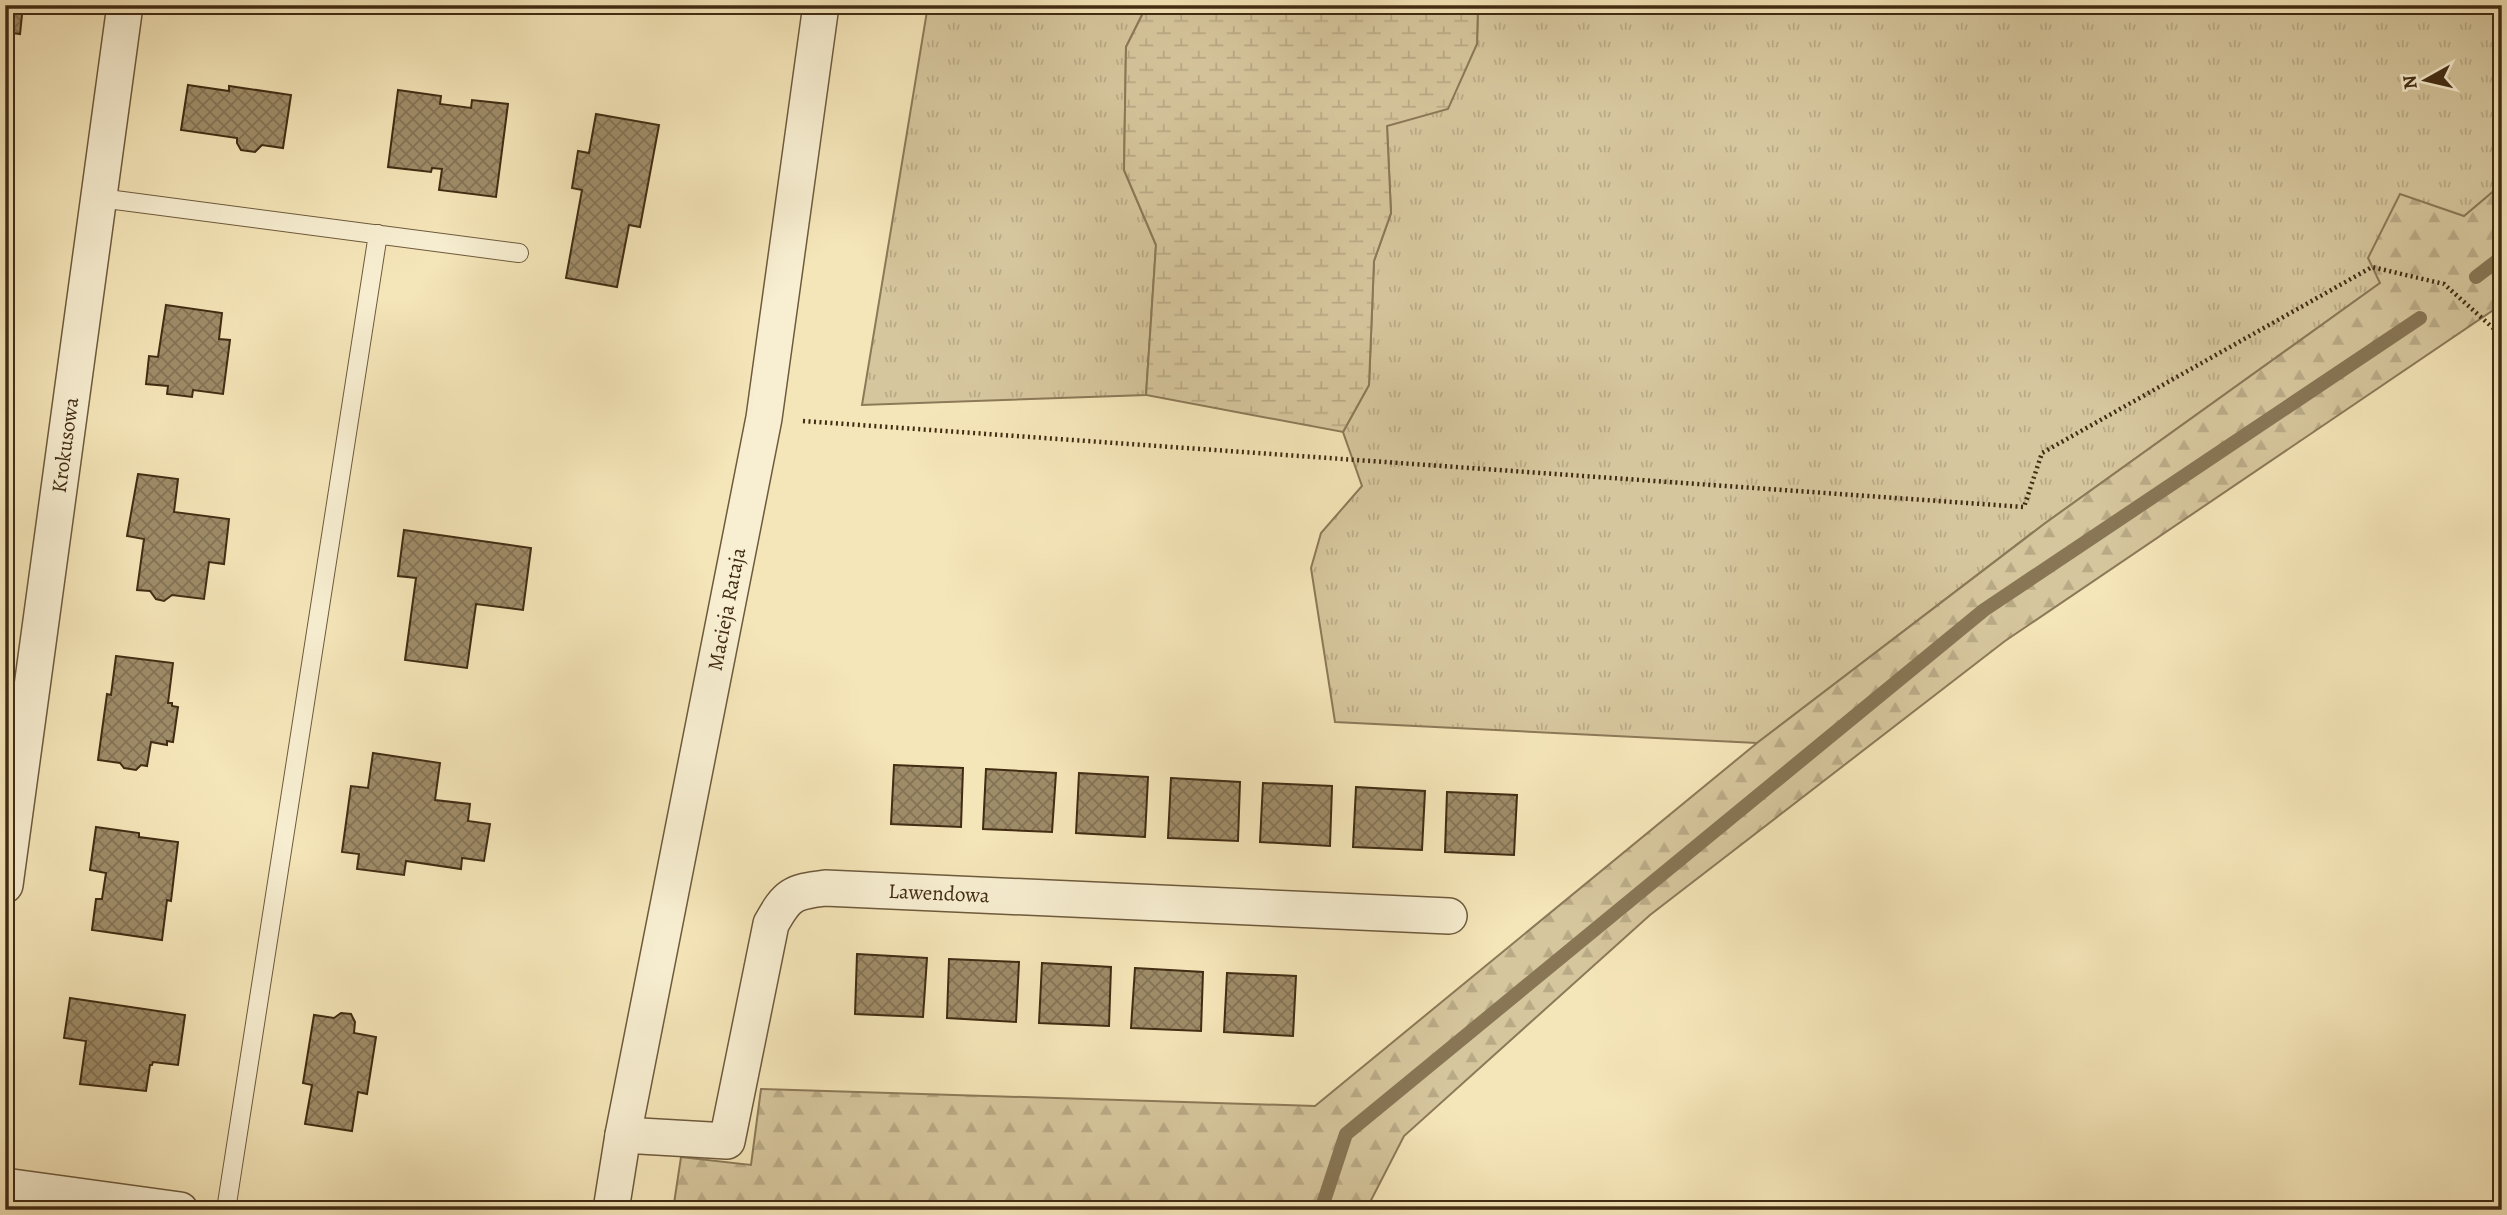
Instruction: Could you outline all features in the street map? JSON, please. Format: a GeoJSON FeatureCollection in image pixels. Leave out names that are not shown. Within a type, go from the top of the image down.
{"type":"FeatureCollection","features":[{"type":"Feature","properties":{"kind":"street","name":"Krokusowa"},"geometry":{"type":"LineString","coordinates":[[5,886],[125,5]]}},
{"type":"Feature","properties":{"kind":"street","name":"Macieja Rataja"},"geometry":{"type":"LineString","coordinates":[[611,1210],[623,1135],[764,418],[821,5]]}},
{"type":"Feature","properties":{"kind":"street","name":"Lawendowa"},"geometry":{"type":"LineString","coordinates":[[623,1135],[727,1141],[771,924],[783,903],[800,891],[825,888],[1449,916]]}},
{"type":"Feature","properties":{"kind":"street"},"geometry":{"type":"LineString","coordinates":[[5,1186],[180,1210]]}},
{"type":"Feature","properties":{"kind":"lane"},"geometry":{"type":"LineString","coordinates":[[100,198],[519,253]]}},
{"type":"Feature","properties":{"kind":"lane"},"geometry":{"type":"LineString","coordinates":[[226,1210],[378,234]]}},
{"type":"Feature","properties":{"kind":"path"},"geometry":{"type":"LineString","coordinates":[[764,418],[2024,507],[2042,453],[2372,267],[2444,284],[2502,336]]}},
{"type":"Feature","properties":{"kind":"green space"},"geometry":{"type":"Polygon","coordinates":[[[928,5],[1147,5],[1126,47],[1124,170],[1156,245],[1146,395],[862,405],[928,5]]]}},
{"type":"Feature","properties":{"kind":"green space"},"geometry":{"type":"Polygon","coordinates":[[[1147,5],[1478,5],[1477,44],[1448,109],[1387,126],[1391,213],[1374,261],[1369,385],[1343,432],[1146,395],[1156,245],[1124,170],[1126,47],[1147,5]]]}},
{"type":"Feature","properties":{"kind":"green space"},"geometry":{"type":"Polygon","coordinates":[[[1478,5],[2502,5],[2502,187],[2380,283],[2044,524],[1757,743],[1335,722],[1311,568],[1321,533],[1362,486],[1343,432],[1369,385],[1374,261],[1391,213],[1387,126],[1477,44],[1478,5]]]}},
{"type":"Feature","properties":{"kind":"green space"},"geometry":{"type":"Polygon","coordinates":[[[2502,184],[2502,313],[2495,309],[2005,641],[1650,915],[1404,1136],[1366,1210],[673,1210],[681,1157],[751,1165],[761,1089],[1315,1106],[1757,743],[2044,524],[2380,283],[2368,258],[2400,194],[2464,216],[2502,184]]]}},
{"type":"Feature","properties":{"kind":"building"},"geometry":{"type":"Polygon","coordinates":[[[5,5],[23,5],[20,34],[6,32],[5,36],[5,5]]]}},
{"type":"Feature","properties":{"kind":"building"},"geometry":{"type":"Polygon","coordinates":[[[188,85],[229,91],[229,86],[291,95],[283,148],[262,145],[255,152],[241,150],[237,138],[181,130],[188,85]]]}},
{"type":"Feature","properties":{"kind":"building"},"geometry":{"type":"Polygon","coordinates":[[[398,90],[441,96],[440,104],[471,108],[472,100],[508,104],[496,197],[439,190],[442,169],[432,168],[431,172],[388,167],[398,90]]]}},
{"type":"Feature","properties":{"kind":"building"},"geometry":{"type":"Polygon","coordinates":[[[596,114],[659,125],[640,227],[629,225],[617,287],[566,278],[582,190],[572,188],[578,151],[589,153],[596,114]]]}},
{"type":"Feature","properties":{"kind":"building"},"geometry":{"type":"Polygon","coordinates":[[[166,305],[222,313],[219,339],[230,340],[223,394],[193,390],[192,397],[167,394],[168,386],[146,384],[149,356],[158,357],[166,305]]]}},
{"type":"Feature","properties":{"kind":"building"},"geometry":{"type":"Polygon","coordinates":[[[138,474],[178,479],[174,512],[229,519],[224,564],[209,562],[204,599],[172,595],[164,601],[156,599],[150,591],[137,590],[144,539],[127,536],[138,474]]]}},
{"type":"Feature","properties":{"kind":"building"},"geometry":{"type":"Polygon","coordinates":[[[404,530],[531,548],[523,610],[476,604],[467,668],[405,660],[416,578],[398,576],[404,530]]]}},
{"type":"Feature","properties":{"kind":"building"},"geometry":{"type":"Polygon","coordinates":[[[116,656],[173,663],[168,703],[178,707],[173,742],[167,741],[167,745],[151,742],[147,766],[141,765],[136,770],[124,768],[120,763],[98,760],[107,694],[111,695],[116,656]]]}},
{"type":"Feature","properties":{"kind":"building"},"geometry":{"type":"Polygon","coordinates":[[[373,753],[440,763],[435,800],[470,804],[468,821],[490,824],[484,861],[462,858],[461,869],[406,861],[404,875],[357,869],[359,854],[342,852],[351,786],[368,788],[373,753]]]}},
{"type":"Feature","properties":{"kind":"building"},"geometry":{"type":"Polygon","coordinates":[[[894,765],[963,768],[961,827],[891,824],[894,765]]]}},
{"type":"Feature","properties":{"kind":"building"},"geometry":{"type":"Polygon","coordinates":[[[986,769],[1056,773],[1052,832],[983,829],[986,769]]]}},
{"type":"Feature","properties":{"kind":"building"},"geometry":{"type":"Polygon","coordinates":[[[1079,773],[1148,777],[1145,837],[1076,833],[1079,773]]]}},
{"type":"Feature","properties":{"kind":"building"},"geometry":{"type":"Polygon","coordinates":[[[1171,778],[1240,782],[1238,841],[1168,838],[1171,778]]]}},
{"type":"Feature","properties":{"kind":"building"},"geometry":{"type":"Polygon","coordinates":[[[1263,783],[1332,786],[1330,846],[1260,842],[1263,783]]]}},
{"type":"Feature","properties":{"kind":"building"},"geometry":{"type":"Polygon","coordinates":[[[1356,787],[1425,791],[1422,850],[1353,847],[1356,787]]]}},
{"type":"Feature","properties":{"kind":"building"},"geometry":{"type":"Polygon","coordinates":[[[1447,792],[1517,795],[1514,855],[1445,852],[1447,792]]]}},
{"type":"Feature","properties":{"kind":"building"},"geometry":{"type":"Polygon","coordinates":[[[96,827],[178,842],[171,901],[167,900],[162,940],[92,930],[96,899],[102,899],[106,873],[90,870],[96,827]]]}},
{"type":"Feature","properties":{"kind":"building"},"geometry":{"type":"Polygon","coordinates":[[[857,954],[927,958],[923,1017],[855,1014],[857,954]]]}},
{"type":"Feature","properties":{"kind":"building"},"geometry":{"type":"Polygon","coordinates":[[[949,959],[1019,962],[1016,1022],[947,1018],[949,959]]]}},
{"type":"Feature","properties":{"kind":"building"},"geometry":{"type":"Polygon","coordinates":[[[1042,963],[1111,967],[1109,1026],[1039,1023],[1042,963]]]}},
{"type":"Feature","properties":{"kind":"building"},"geometry":{"type":"Polygon","coordinates":[[[1135,968],[1203,972],[1201,1031],[1131,1028],[1135,968]]]}},
{"type":"Feature","properties":{"kind":"building"},"geometry":{"type":"Polygon","coordinates":[[[1227,973],[1296,976],[1293,1036],[1224,1032],[1227,973]]]}},
{"type":"Feature","properties":{"kind":"building"},"geometry":{"type":"Polygon","coordinates":[[[70,998],[185,1015],[178,1065],[153,1062],[150,1065],[146,1091],[80,1084],[86,1041],[64,1038],[70,998]]]}},
{"type":"Feature","properties":{"kind":"building"},"geometry":{"type":"Polygon","coordinates":[[[341,1013],[351,1014],[355,1022],[354,1033],[376,1037],[367,1094],[358,1092],[352,1131],[305,1124],[312,1085],[303,1083],[314,1015],[334,1018],[341,1013]]]}},
{"type":"Feature","properties":{"kind":"waterway"},"geometry":{"type":"LineString","coordinates":[[2476,277],[2502,257]]}},
{"type":"Feature","properties":{"kind":"waterway"},"geometry":{"type":"LineString","coordinates":[[1321,1210],[1346,1134],[1984,610],[2420,318]]}}]}
